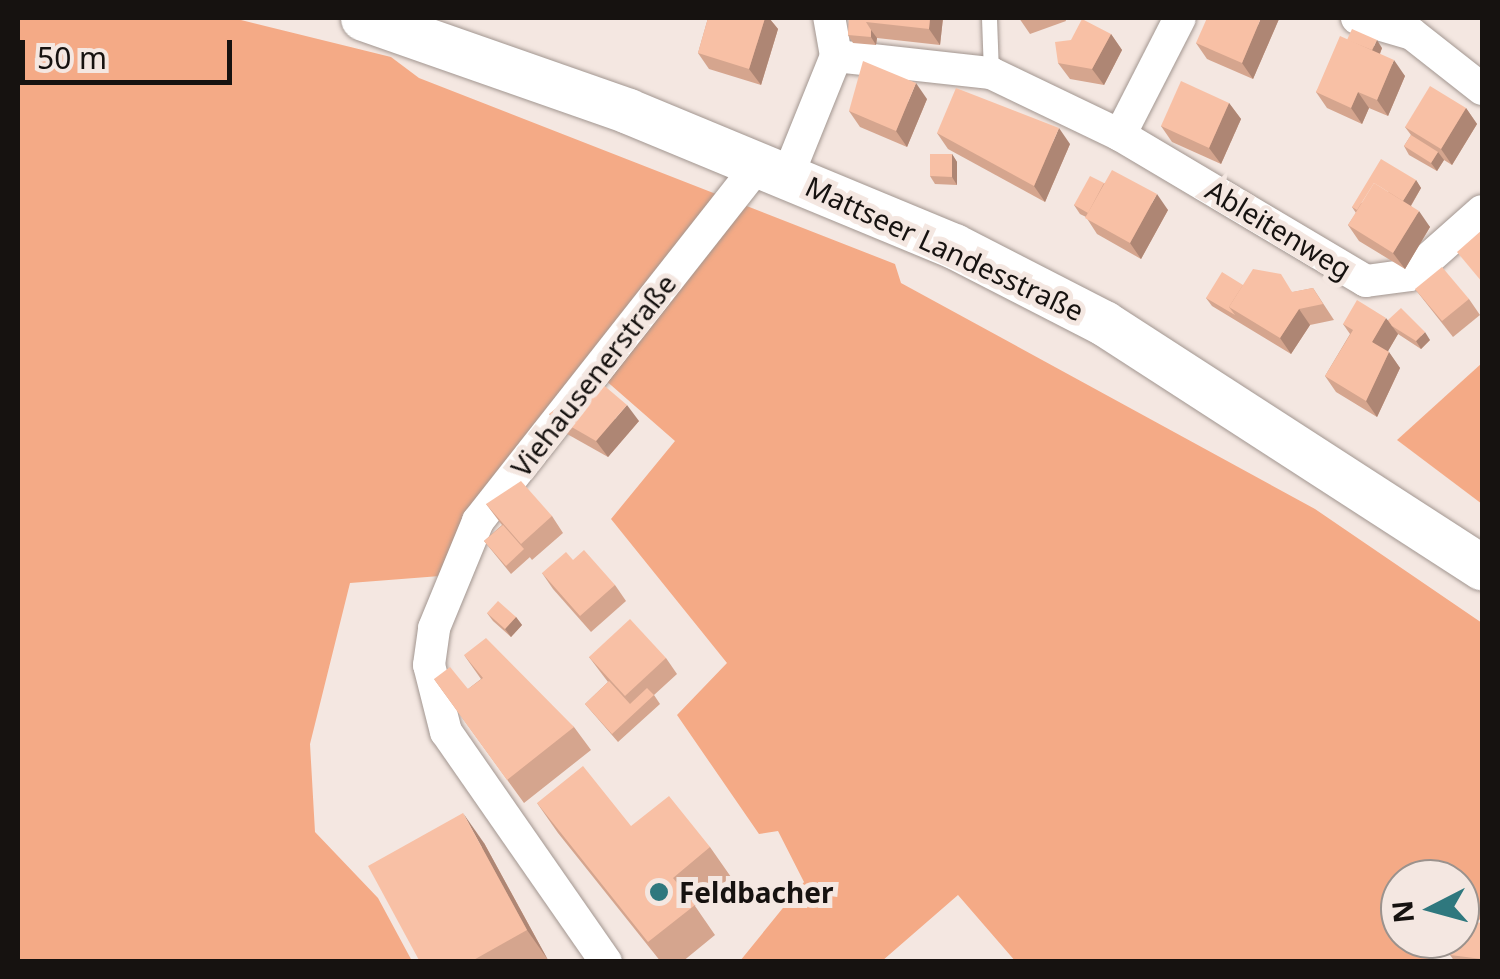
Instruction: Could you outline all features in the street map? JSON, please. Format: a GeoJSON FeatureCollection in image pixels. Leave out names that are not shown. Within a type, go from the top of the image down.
{"type":"FeatureCollection","features":[{"type":"Feature","properties":{"kind":"main road","name":"Mattseer Landesstraße"},"geometry":{"type":"LineString","coordinates":[[363,18],[774,169],[1104,323],[1482,568]]}},
{"type":"Feature","properties":{"kind":"street"},"geometry":{"type":"LineString","coordinates":[[829,18],[836,56]]}},
{"type":"Feature","properties":{"kind":"street"},"geometry":{"type":"LineString","coordinates":[[1120,135],[1180,18]]}},
{"type":"Feature","properties":{"kind":"street"},"geometry":{"type":"LineString","coordinates":[[1357,18],[1447,56],[1482,60]]}},
{"type":"Feature","properties":{"kind":"street","name":"Viehausenerstraße"},"geometry":{"type":"LineString","coordinates":[[606,962],[446,732],[429,665],[434,628],[478,521],[774,169],[836,56]]}},
{"type":"Feature","properties":{"kind":"street","name":"Ableitenweg"},"geometry":{"type":"LineString","coordinates":[[836,56],[992,74],[1120,135],[1366,281],[1410,276],[1482,211]]}},
{"type":"Feature","properties":{"kind":"street"},"geometry":{"type":"LineString","coordinates":[[1447,56],[1482,89]]}},
{"type":"Feature","properties":{"kind":"lane"},"geometry":{"type":"LineString","coordinates":[[989,18],[992,74]]}},
{"type":"Feature","properties":{"kind":"shaded area"},"geometry":{"type":"Polygon","coordinates":[[[18,18],[233,18],[391,57],[419,78],[895,264],[901,283],[1315,509],[1482,623],[1482,920],[1480,859],[1380,859],[1380,959],[1433,961],[1016,962],[958,895],[882,961],[740,961],[804,882],[778,831],[759,834],[677,715],[727,663],[611,519],[675,441],[588,365],[440,576],[350,583],[310,744],[315,832],[378,898],[412,961],[18,961],[18,18]]]}},
{"type":"Feature","properties":{"kind":"shaded area"},"geometry":{"type":"Polygon","coordinates":[[[1482,363],[1482,504],[1397,440],[1482,363]]]}},
{"type":"Feature","properties":{"kind":"building"},"geometry":{"type":"Polygon","coordinates":[[[708,18],[765,18],[749,69],[698,53],[708,18]]]}},
{"type":"Feature","properties":{"kind":"building"},"geometry":{"type":"Polygon","coordinates":[[[849,18],[866,18],[871,37],[848,35],[849,18]]]}},
{"type":"Feature","properties":{"kind":"building"},"geometry":{"type":"Polygon","coordinates":[[[866,18],[930,18],[929,29],[866,22],[866,18]]]}},
{"type":"Feature","properties":{"kind":"building"},"geometry":{"type":"Polygon","coordinates":[[[1207,18],[1261,18],[1242,63],[1196,43],[1207,18]]]}},
{"type":"Feature","properties":{"kind":"building"},"geometry":{"type":"Polygon","coordinates":[[[1082,19],[1111,34],[1092,69],[1058,63],[1055,42],[1071,40],[1082,19]]]}},
{"type":"Feature","properties":{"kind":"building"},"geometry":{"type":"Polygon","coordinates":[[[1352,29],[1377,40],[1372,50],[1347,40],[1352,29]]]}},
{"type":"Feature","properties":{"kind":"building"},"geometry":{"type":"Polygon","coordinates":[[[1340,36],[1394,60],[1377,100],[1358,92],[1351,108],[1316,92],[1340,36]]]}},
{"type":"Feature","properties":{"kind":"building"},"geometry":{"type":"Polygon","coordinates":[[[863,61],[916,83],[896,131],[849,111],[863,61]]]}},
{"type":"Feature","properties":{"kind":"building"},"geometry":{"type":"Polygon","coordinates":[[[1181,81],[1229,103],[1209,148],[1161,126],[1181,81]]]}},
{"type":"Feature","properties":{"kind":"building"},"geometry":{"type":"Polygon","coordinates":[[[1430,86],[1466,108],[1441,149],[1405,127],[1430,86]]]}},
{"type":"Feature","properties":{"kind":"building"},"geometry":{"type":"Polygon","coordinates":[[[956,88],[1059,128],[1034,186],[937,133],[956,88]]]}},
{"type":"Feature","properties":{"kind":"building"},"geometry":{"type":"Polygon","coordinates":[[[1411,135],[1438,152],[1431,163],[1404,146],[1411,135]]]}},
{"type":"Feature","properties":{"kind":"building"},"geometry":{"type":"Polygon","coordinates":[[[930,154],[952,154],[952,177],[930,176],[930,154]]]}},
{"type":"Feature","properties":{"kind":"building"},"geometry":{"type":"Polygon","coordinates":[[[1381,159],[1416,180],[1403,201],[1374,183],[1357,210],[1352,207],[1381,159]]]}},
{"type":"Feature","properties":{"kind":"building"},"geometry":{"type":"Polygon","coordinates":[[[1112,170],[1157,194],[1130,243],[1085,218],[1112,170]]]}},
{"type":"Feature","properties":{"kind":"building"},"geometry":{"type":"Polygon","coordinates":[[[1090,176],[1104,183],[1088,213],[1074,205],[1090,176]]]}},
{"type":"Feature","properties":{"kind":"building"},"geometry":{"type":"Polygon","coordinates":[[[1374,183],[1419,211],[1393,253],[1348,225],[1374,183]]]}},
{"type":"Feature","properties":{"kind":"building"},"geometry":{"type":"Polygon","coordinates":[[[1482,230],[1482,282],[1457,252],[1482,230]]]}},
{"type":"Feature","properties":{"kind":"building"},"geometry":{"type":"Polygon","coordinates":[[[1442,267],[1469,299],[1442,321],[1415,289],[1442,267]]]}},
{"type":"Feature","properties":{"kind":"building"},"geometry":{"type":"Polygon","coordinates":[[[1253,269],[1281,274],[1292,292],[1313,288],[1323,304],[1299,309],[1280,338],[1229,307],[1253,269]]]}},
{"type":"Feature","properties":{"kind":"building"},"geometry":{"type":"Polygon","coordinates":[[[1222,272],[1243,285],[1229,307],[1235,315],[1206,298],[1222,272]]]}},
{"type":"Feature","properties":{"kind":"building"},"geometry":{"type":"Polygon","coordinates":[[[1357,300],[1386,318],[1372,342],[1389,352],[1366,401],[1325,376],[1353,330],[1343,324],[1357,300]]]}},
{"type":"Feature","properties":{"kind":"building"},"geometry":{"type":"Polygon","coordinates":[[[1401,308],[1425,332],[1416,341],[1388,320],[1401,308]]]}},
{"type":"Feature","properties":{"kind":"building"},"geometry":{"type":"Polygon","coordinates":[[[594,377],[627,405],[596,441],[549,414],[594,377]]]}},
{"type":"Feature","properties":{"kind":"building"},"geometry":{"type":"Polygon","coordinates":[[[521,481],[552,516],[521,544],[486,504],[521,481]]]}},
{"type":"Feature","properties":{"kind":"building"},"geometry":{"type":"Polygon","coordinates":[[[503,525],[524,549],[506,566],[484,541],[503,525]]]}},
{"type":"Feature","properties":{"kind":"building"},"geometry":{"type":"Polygon","coordinates":[[[584,550],[615,585],[580,616],[542,573],[566,552],[573,560],[584,550]]]}},
{"type":"Feature","properties":{"kind":"building"},"geometry":{"type":"Polygon","coordinates":[[[498,601],[516,617],[505,629],[487,613],[498,601]]]}},
{"type":"Feature","properties":{"kind":"building"},"geometry":{"type":"Polygon","coordinates":[[[630,619],[666,658],[625,696],[589,657],[630,619]]]}},
{"type":"Feature","properties":{"kind":"building"},"geometry":{"type":"Polygon","coordinates":[[[486,638],[574,727],[507,780],[434,679],[450,667],[468,689],[483,678],[464,655],[486,638]]]}},
{"type":"Feature","properties":{"kind":"building"},"geometry":{"type":"Polygon","coordinates":[[[609,681],[630,704],[647,688],[654,695],[612,734],[585,704],[609,681]]]}},
{"type":"Feature","properties":{"kind":"building","name":"Feldbacher"},"geometry":{"type":"Polygon","coordinates":[[[583,766],[631,826],[669,796],[710,847],[673,878],[695,905],[648,942],[537,803],[583,766]]]}},
{"type":"Feature","properties":{"kind":"building"},"geometry":{"type":"Polygon","coordinates":[[[463,813],[527,930],[470,962],[420,962],[368,866],[463,813]]]}},
{"type":"Feature","properties":{"kind":"building"},"geometry":{"type":"Polygon","coordinates":[[[1480,923],[1482,923],[1480,959],[1480,923]]]}},
{"type":"Feature","properties":{"kind":"place","name":"Feldbacher"},"geometry":{"type":"Point","coordinates":[659,892]}}]}
